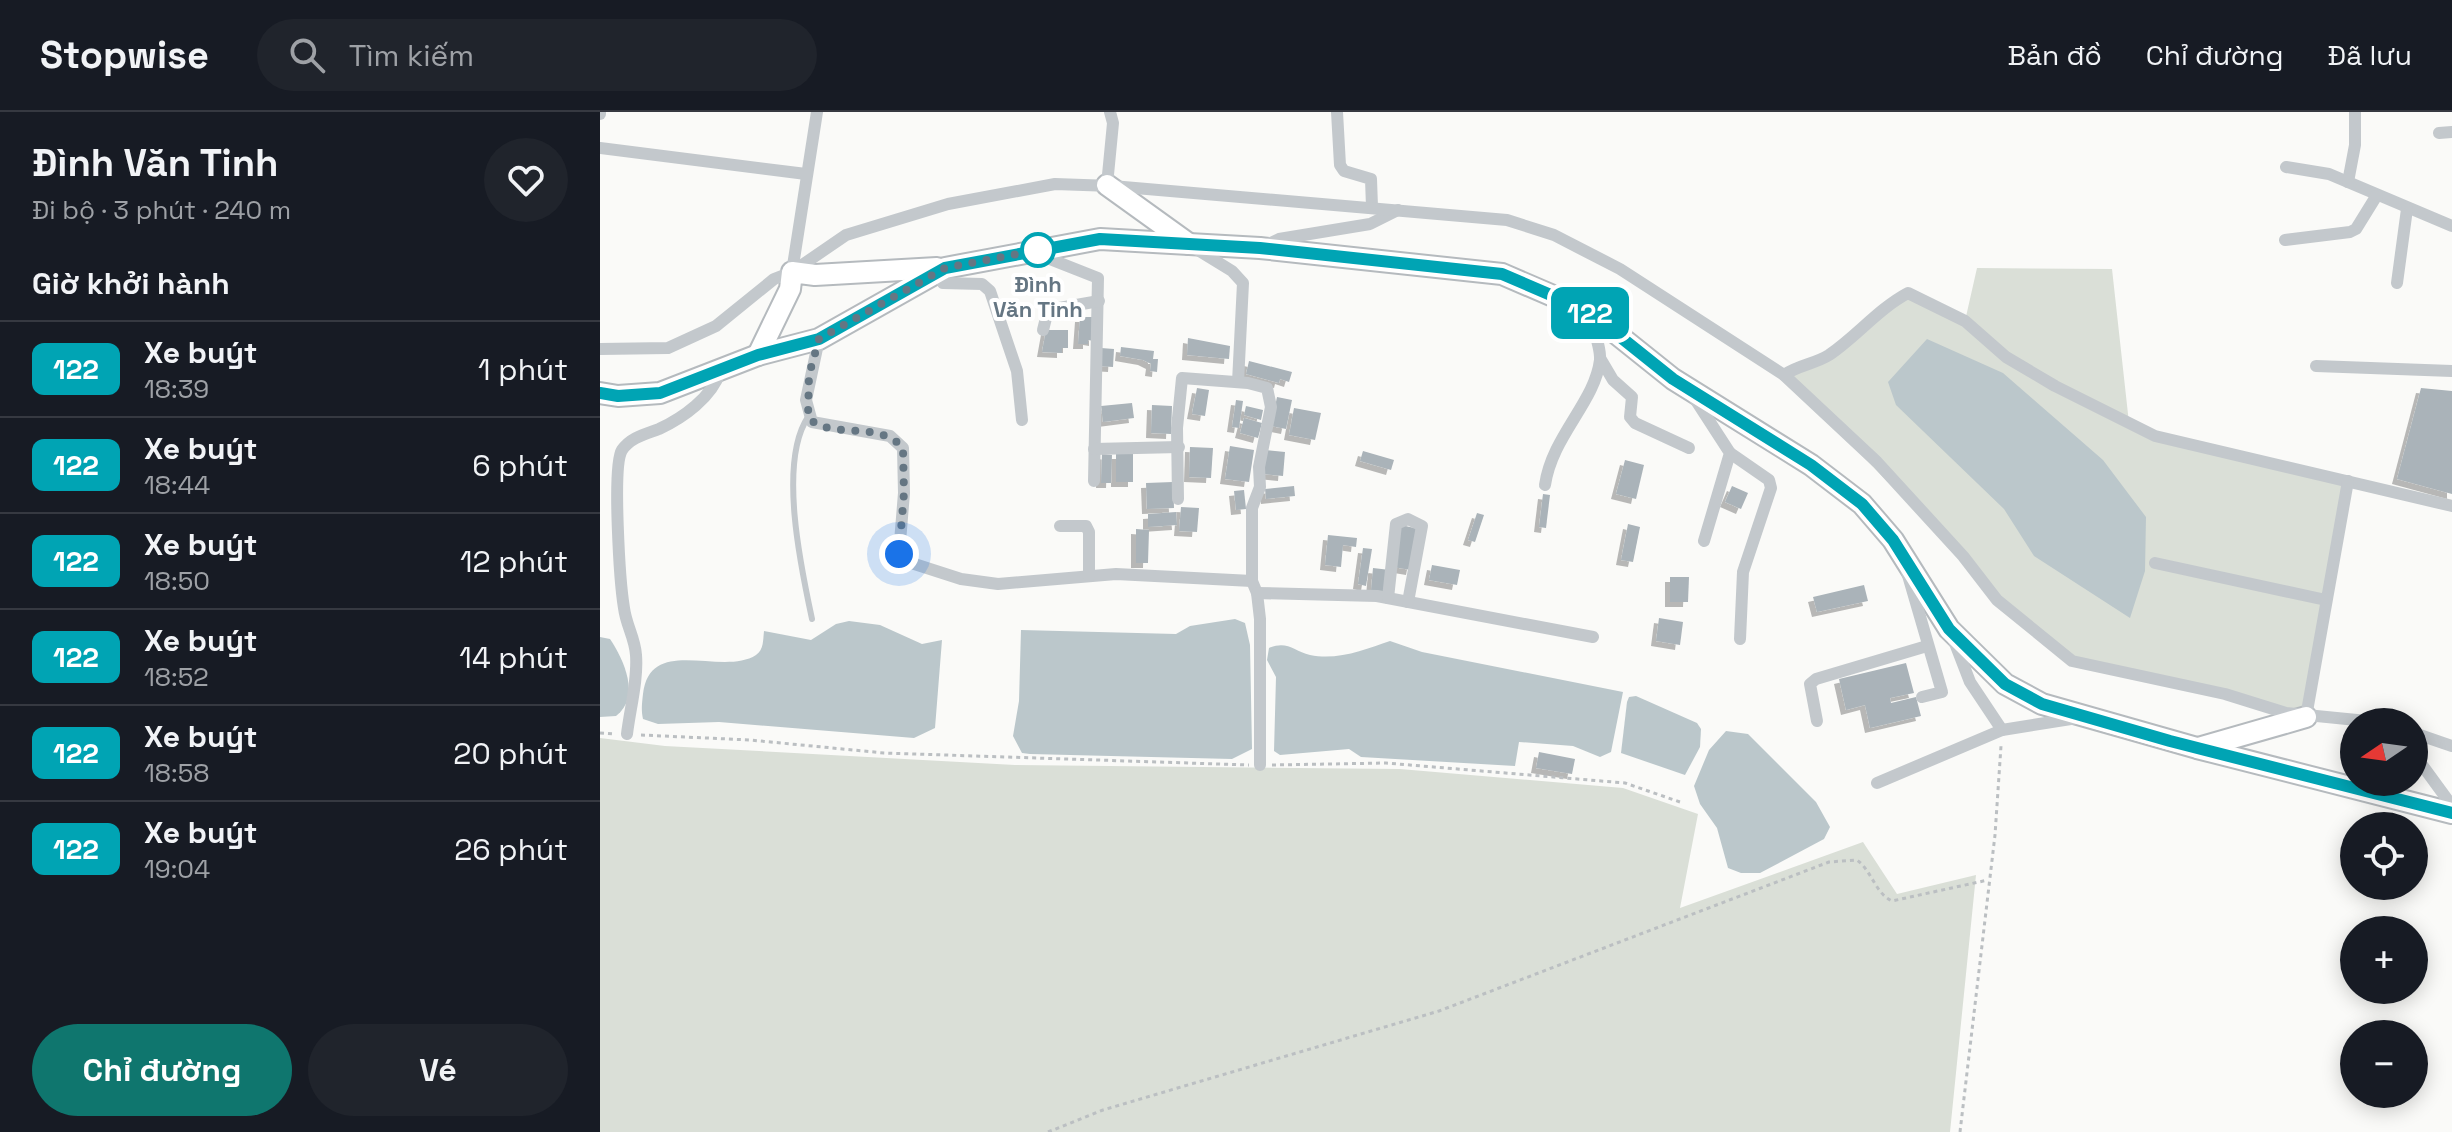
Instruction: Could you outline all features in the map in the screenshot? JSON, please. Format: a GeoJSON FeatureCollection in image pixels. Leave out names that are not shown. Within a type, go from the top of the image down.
{"type":"FeatureCollection","features":[{"type":"Feature","properties":{"kind":"main road"},"geometry":{"type":"LineString","coordinates":[[1107,185],[1189,244]]}},
{"type":"Feature","properties":{"kind":"main road"},"geometry":{"type":"LineString","coordinates":[[758,355],[790,289],[792,272],[815,275],[945,268],[1100,239],[1260,248],[1502,274],[1588,311],[1688,389],[1811,465],[1849,494],[1893,540],[1949,629],[2005,684],[2042,704],[2197,748],[2452,813]]}},
{"type":"Feature","properties":{"kind":"main road"},"geometry":{"type":"LineString","coordinates":[[600,393],[618,396],[660,393],[758,355],[819,339],[945,268]]}},
{"type":"Feature","properties":{"kind":"main road"},"geometry":{"type":"LineString","coordinates":[[2197,748],[2306,717]]}},
{"type":"Feature","properties":{"kind":"street"},"geometry":{"type":"LineString","coordinates":[[792,272],[817,112]]}},
{"type":"Feature","properties":{"kind":"street"},"geometry":{"type":"LineString","coordinates":[[1107,185],[1113,123],[1110,112]]}},
{"type":"Feature","properties":{"kind":"street"},"geometry":{"type":"LineString","coordinates":[[1337,112],[1340,165],[1344,171],[1371,179],[1372,207]]}},
{"type":"Feature","properties":{"kind":"street"},"geometry":{"type":"LineString","coordinates":[[2348,182],[2355,145],[2355,112]]}},
{"type":"Feature","properties":{"kind":"street"},"geometry":{"type":"LineString","coordinates":[[600,148],[806,174]]}},
{"type":"Feature","properties":{"kind":"street"},"geometry":{"type":"LineString","coordinates":[[2286,167],[2329,174],[2452,226]]}},
{"type":"Feature","properties":{"kind":"street"},"geometry":{"type":"LineString","coordinates":[[600,349],[668,348],[716,326],[774,279],[792,272],[846,235],[948,204],[1055,184],[1107,185],[1507,220],[1554,235],[1620,269],[1784,375],[1877,462],[1963,556],[1997,600],[2072,661],[2225,694],[2306,717],[2340,719]]}},
{"type":"Feature","properties":{"kind":"street"},"geometry":{"type":"LineString","coordinates":[[2285,240],[2350,232],[2356,229],[2377,195]]}},
{"type":"Feature","properties":{"kind":"street"},"geometry":{"type":"LineString","coordinates":[[2397,283],[2407,209]]}},
{"type":"Feature","properties":{"kind":"street"},"geometry":{"type":"LineString","coordinates":[[1260,248],[1279,239],[1370,224],[1398,210]]}},
{"type":"Feature","properties":{"kind":"street"},"geometry":{"type":"LineString","coordinates":[[1189,244],[1232,271],[1243,283],[1238,382]]}},
{"type":"Feature","properties":{"kind":"street"},"geometry":{"type":"LineString","coordinates":[[1031,252],[1098,278],[1094,481]]}},
{"type":"Feature","properties":{"kind":"street"},"geometry":{"type":"LineString","coordinates":[[945,268],[941,277],[943,283],[982,284],[990,291],[1017,371],[1022,420]]}},
{"type":"Feature","properties":{"kind":"street"},"geometry":{"type":"LineString","coordinates":[[1784,375],[1795,367],[1827,356],[1889,303],[1908,293],[1965,321],[2006,357],[2055,386],[2155,436],[2452,506]]}},
{"type":"Feature","properties":{"kind":"street"},"geometry":{"type":"LineString","coordinates":[[1043,330],[1048,310],[1099,301]]}},
{"type":"Feature","properties":{"kind":"street"},"geometry":{"type":"LineString","coordinates":[[1588,311],[1600,358],[1613,380],[1632,397],[1630,417],[1635,423],[1689,448]]}},
{"type":"Feature","properties":{"kind":"street"},"geometry":{"type":"LineString","coordinates":[[819,339],[809,375],[808,417],[832,428],[890,436],[903,448],[904,493],[899,551],[902,560],[961,579],[998,584],[1158,574],[1254,587],[1388,598],[1593,637]]}},
{"type":"Feature","properties":{"kind":"street"},"geometry":{"type":"LineString","coordinates":[[1545,485],[1548,461],[1594,382],[1600,358]]}},
{"type":"Feature","properties":{"kind":"street"},"geometry":{"type":"LineString","coordinates":[[2316,366],[2452,371]]}},
{"type":"Feature","properties":{"kind":"street"},"geometry":{"type":"LineString","coordinates":[[627,734],[637,659],[635,639],[624,612],[621,581],[617,471],[621,451],[634,438],[663,427],[697,403],[715,388],[720,372]]}},
{"type":"Feature","properties":{"kind":"street"},"geometry":{"type":"LineString","coordinates":[[1178,499],[1182,378],[1238,382],[1267,388],[1271,397],[1259,467],[1260,487],[1252,508],[1260,765]]}},
{"type":"Feature","properties":{"kind":"street"},"geometry":{"type":"LineString","coordinates":[[1688,389],[1728,445],[1730,453],[1704,541]]}},
{"type":"Feature","properties":{"kind":"street"},"geometry":{"type":"LineString","coordinates":[[1094,449],[1179,447]]}},
{"type":"Feature","properties":{"kind":"street"},"geometry":{"type":"LineString","coordinates":[[1730,453],[1769,480],[1771,488],[1743,572],[1740,639]]}},
{"type":"Feature","properties":{"kind":"street"},"geometry":{"type":"LineString","coordinates":[[2306,717],[2348,481]]}},
{"type":"Feature","properties":{"kind":"street"},"geometry":{"type":"LineString","coordinates":[[1388,598],[1396,524],[1408,519],[1422,526],[1408,602]]}},
{"type":"Feature","properties":{"kind":"street"},"geometry":{"type":"LineString","coordinates":[[1060,526],[1086,526],[1089,532],[1089,576]]}},
{"type":"Feature","properties":{"kind":"street"},"geometry":{"type":"LineString","coordinates":[[1904,558],[1907,582],[1927,646],[1941,678],[1942,692],[1922,697]]}},
{"type":"Feature","properties":{"kind":"street"},"geometry":{"type":"LineString","coordinates":[[2155,563],[2326,600]]}},
{"type":"Feature","properties":{"kind":"street"},"geometry":{"type":"LineString","coordinates":[[1949,629],[1970,682],[2002,730]]}},
{"type":"Feature","properties":{"kind":"street"},"geometry":{"type":"LineString","coordinates":[[1817,721],[1810,684],[1816,679],[1927,646]]}},
{"type":"Feature","properties":{"kind":"street"},"geometry":{"type":"LineString","coordinates":[[1877,783],[2002,730],[2088,717]]}},
{"type":"Feature","properties":{"kind":"street"},"geometry":{"type":"LineString","coordinates":[[2428,738],[2452,746]]}},
{"type":"Feature","properties":{"kind":"street"},"geometry":{"type":"LineString","coordinates":[[2428,773],[2452,806]]}},
{"type":"Feature","properties":{"kind":"lane"},"geometry":{"type":"LineString","coordinates":[[808,417],[798,439],[793,516],[812,619]]}},
{"type":"Feature","properties":{"kind":"path"},"geometry":{"type":"LineString","coordinates":[[1960,1132],[2002,730]]}},
{"type":"Feature","properties":{"kind":"path"},"geometry":{"type":"LineString","coordinates":[[600,733],[750,740],[900,754],[1260,765],[1386,763],[1611,782],[1680,802]]}},
{"type":"Feature","properties":{"kind":"path"},"geometry":{"type":"LineString","coordinates":[[1048,1132],[1103,1110],[1439,1011],[1829,862],[1857,860],[1868,868],[1885,897],[1892,901],[1988,880]]}},
{"type":"Feature","properties":{"kind":"shaded area"},"geometry":{"type":"Polygon","coordinates":[[[1977,268],[2112,269],[2129,423],[2155,436],[2348,481],[2306,717],[2072,661],[2036,635],[1784,375],[1827,356],[1908,293],[1965,321],[1977,268]]]}},
{"type":"Feature","properties":{"kind":"shaded area"},"geometry":{"type":"Polygon","coordinates":[[[1927,339],[2003,373],[2103,460],[2146,517],[2145,571],[2130,618],[2034,556],[2004,509],[1896,405],[1888,382],[1927,339]]]}},
{"type":"Feature","properties":{"kind":"shaded area"},"geometry":{"type":"Polygon","coordinates":[[[1235,619],[1245,623],[1250,645],[1252,749],[1232,759],[1022,753],[1013,736],[1019,701],[1021,630],[1176,634],[1190,626],[1235,619]]]}},
{"type":"Feature","properties":{"kind":"shaded area"},"geometry":{"type":"Polygon","coordinates":[[[849,621],[880,625],[922,644],[942,640],[935,728],[914,738],[719,722],[658,724],[643,719],[643,694],[648,676],[659,666],[689,660],[742,661],[759,653],[764,631],[811,640],[836,624],[849,621]]]}},
{"type":"Feature","properties":{"kind":"shaded area"},"geometry":{"type":"Polygon","coordinates":[[[600,637],[610,639],[628,678],[628,699],[616,716],[600,717],[600,637]]]}},
{"type":"Feature","properties":{"kind":"shaded area"},"geometry":{"type":"Polygon","coordinates":[[[1390,641],[1422,652],[1623,692],[1611,752],[1600,757],[1573,746],[1519,742],[1515,766],[1361,757],[1349,749],[1280,755],[1274,751],[1276,677],[1267,660],[1269,648],[1286,646],[1310,655],[1331,656],[1390,641]]]}},
{"type":"Feature","properties":{"kind":"shaded area"},"geometry":{"type":"Polygon","coordinates":[[[1636,696],[1697,723],[1701,729],[1700,747],[1685,775],[1621,753],[1627,702],[1629,697],[1636,696]]]}},
{"type":"Feature","properties":{"kind":"shaded area"},"geometry":{"type":"Polygon","coordinates":[[[1726,731],[1748,734],[1816,802],[1830,827],[1824,839],[1760,873],[1741,873],[1728,868],[1717,828],[1700,804],[1694,786],[1709,750],[1726,731]]]}},
{"type":"Feature","properties":{"kind":"shaded area"},"geometry":{"type":"Polygon","coordinates":[[[600,738],[665,746],[1015,765],[1400,769],[1623,788],[1698,814],[1680,908],[1863,842],[1897,894],[1976,875],[1950,1132],[600,1132],[600,738]]]}},
{"type":"Feature","properties":{"kind":"building"},"geometry":{"type":"Polygon","coordinates":[[[1080,317],[1094,317],[1094,341],[1088,340],[1088,344],[1078,344],[1080,317]]]}},
{"type":"Feature","properties":{"kind":"building"},"geometry":{"type":"Polygon","coordinates":[[[1046,330],[1068,330],[1068,348],[1062,348],[1062,353],[1042,352],[1046,330]]]}},
{"type":"Feature","properties":{"kind":"building"},"geometry":{"type":"Polygon","coordinates":[[[1188,338],[1230,346],[1229,359],[1187,355],[1188,338]]]}},
{"type":"Feature","properties":{"kind":"building"},"geometry":{"type":"Polygon","coordinates":[[[1121,347],[1154,351],[1153,359],[1158,359],[1157,372],[1150,371],[1151,364],[1143,360],[1120,356],[1121,347]]]}},
{"type":"Feature","properties":{"kind":"building"},"geometry":{"type":"Polygon","coordinates":[[[1101,348],[1114,349],[1113,367],[1097,366],[1101,348]]]}},
{"type":"Feature","properties":{"kind":"building"},"geometry":{"type":"Polygon","coordinates":[[[1249,361],[1292,372],[1289,382],[1280,379],[1279,383],[1246,374],[1249,361]]]}},
{"type":"Feature","properties":{"kind":"building"},"geometry":{"type":"Polygon","coordinates":[[[1197,388],[1209,390],[1205,416],[1192,414],[1197,388]]]}},
{"type":"Feature","properties":{"kind":"building"},"geometry":{"type":"Polygon","coordinates":[[[2421,388],[2452,391],[2452,494],[2397,479],[2421,388]]]}},
{"type":"Feature","properties":{"kind":"building"},"geometry":{"type":"Polygon","coordinates":[[[1277,397],[1292,400],[1286,429],[1271,426],[1277,397]]]}},
{"type":"Feature","properties":{"kind":"building"},"geometry":{"type":"Polygon","coordinates":[[[1236,400],[1243,401],[1239,428],[1232,427],[1236,400]]]}},
{"type":"Feature","properties":{"kind":"building"},"geometry":{"type":"Polygon","coordinates":[[[1132,403],[1134,418],[1103,422],[1101,406],[1132,403]]]}},
{"type":"Feature","properties":{"kind":"building"},"geometry":{"type":"Polygon","coordinates":[[[1152,405],[1172,406],[1171,434],[1151,433],[1152,405]]]}},
{"type":"Feature","properties":{"kind":"building"},"geometry":{"type":"Polygon","coordinates":[[[1246,406],[1263,410],[1261,420],[1244,415],[1246,406]]]}},
{"type":"Feature","properties":{"kind":"building"},"geometry":{"type":"Polygon","coordinates":[[[1294,408],[1321,413],[1315,440],[1289,435],[1294,408]]]}},
{"type":"Feature","properties":{"kind":"building"},"geometry":{"type":"Polygon","coordinates":[[[1244,418],[1262,423],[1258,438],[1240,433],[1244,418]]]}},
{"type":"Feature","properties":{"kind":"building"},"geometry":{"type":"Polygon","coordinates":[[[1230,446],[1254,450],[1249,482],[1225,479],[1230,446]]]}},
{"type":"Feature","properties":{"kind":"building"},"geometry":{"type":"Polygon","coordinates":[[[1190,447],[1213,448],[1211,478],[1189,477],[1190,447]]]}},
{"type":"Feature","properties":{"kind":"building"},"geometry":{"type":"Polygon","coordinates":[[[1265,450],[1285,452],[1283,476],[1263,474],[1265,450]]]}},
{"type":"Feature","properties":{"kind":"building"},"geometry":{"type":"Polygon","coordinates":[[[1363,451],[1394,460],[1391,470],[1360,461],[1363,451]]]}},
{"type":"Feature","properties":{"kind":"building"},"geometry":{"type":"Polygon","coordinates":[[[1102,454],[1112,455],[1111,483],[1101,483],[1102,454]]]}},
{"type":"Feature","properties":{"kind":"building"},"geometry":{"type":"Polygon","coordinates":[[[1116,454],[1133,454],[1133,482],[1116,482],[1116,454]]]}},
{"type":"Feature","properties":{"kind":"building"},"geometry":{"type":"Polygon","coordinates":[[[1625,460],[1644,465],[1636,499],[1616,494],[1625,460]]]}},
{"type":"Feature","properties":{"kind":"building"},"geometry":{"type":"Polygon","coordinates":[[[1173,482],[1174,508],[1147,509],[1146,483],[1173,482]]]}},
{"type":"Feature","properties":{"kind":"building"},"geometry":{"type":"Polygon","coordinates":[[[1294,486],[1295,496],[1266,499],[1265,489],[1294,486]]]}},
{"type":"Feature","properties":{"kind":"building"},"geometry":{"type":"Polygon","coordinates":[[[1732,486],[1748,493],[1741,509],[1725,502],[1732,486]]]}},
{"type":"Feature","properties":{"kind":"building"},"geometry":{"type":"Polygon","coordinates":[[[1244,490],[1246,509],[1236,510],[1234,491],[1244,490]]]}},
{"type":"Feature","properties":{"kind":"building"},"geometry":{"type":"Polygon","coordinates":[[[1543,494],[1550,495],[1546,528],[1539,527],[1543,494]]]}},
{"type":"Feature","properties":{"kind":"building"},"geometry":{"type":"Polygon","coordinates":[[[1181,507],[1199,508],[1197,532],[1179,531],[1181,507]]]}},
{"type":"Feature","properties":{"kind":"building"},"geometry":{"type":"Polygon","coordinates":[[[1176,512],[1177,525],[1148,527],[1148,514],[1176,512]]]}},
{"type":"Feature","properties":{"kind":"building"},"geometry":{"type":"Polygon","coordinates":[[[1477,513],[1484,515],[1475,542],[1468,540],[1477,513]]]}},
{"type":"Feature","properties":{"kind":"building"},"geometry":{"type":"Polygon","coordinates":[[[1628,524],[1640,527],[1633,562],[1621,560],[1628,524]]]}},
{"type":"Feature","properties":{"kind":"building"},"geometry":{"type":"Polygon","coordinates":[[[1401,525],[1419,529],[1411,570],[1393,567],[1401,525]]]}},
{"type":"Feature","properties":{"kind":"building"},"geometry":{"type":"Polygon","coordinates":[[[1136,529],[1149,530],[1148,563],[1136,563],[1136,529]]]}},
{"type":"Feature","properties":{"kind":"building"},"geometry":{"type":"Polygon","coordinates":[[[1328,535],[1357,538],[1356,547],[1343,545],[1341,567],[1325,565],[1328,535]]]}},
{"type":"Feature","properties":{"kind":"building"},"geometry":{"type":"Polygon","coordinates":[[[1363,548],[1372,549],[1366,586],[1358,584],[1363,548]]]}},
{"type":"Feature","properties":{"kind":"building"},"geometry":{"type":"Polygon","coordinates":[[[1432,565],[1460,570],[1457,585],[1429,580],[1432,565]]]}},
{"type":"Feature","properties":{"kind":"building"},"geometry":{"type":"Polygon","coordinates":[[[1373,568],[1390,570],[1387,593],[1371,591],[1373,568]]]}},
{"type":"Feature","properties":{"kind":"building"},"geometry":{"type":"Polygon","coordinates":[[[1670,577],[1689,577],[1688,602],[1670,602],[1670,577]]]}},
{"type":"Feature","properties":{"kind":"building"},"geometry":{"type":"Polygon","coordinates":[[[1864,585],[1868,601],[1817,612],[1813,597],[1864,585]]]}},
{"type":"Feature","properties":{"kind":"building"},"geometry":{"type":"Polygon","coordinates":[[[1659,618],[1683,622],[1680,645],[1656,641],[1659,618]]]}},
{"type":"Feature","properties":{"kind":"building"},"geometry":{"type":"Polygon","coordinates":[[[1906,663],[1914,693],[1890,698],[1891,703],[1916,697],[1921,716],[1870,728],[1865,705],[1846,710],[1839,679],[1906,663]]]}},
{"type":"Feature","properties":{"kind":"building"},"geometry":{"type":"Polygon","coordinates":[[[1539,752],[1575,759],[1572,774],[1536,768],[1539,752]]]}},
{"type":"Feature","properties":{"kind":"bus line","name":"122"},"geometry":{"type":"LineString","coordinates":[[600,393],[618,396],[660,393],[758,355],[819,339],[945,268],[1100,239],[1260,248],[1502,274],[1588,311],[1673,379],[1811,465],[1862,504],[1893,540],[1949,629],[2005,684],[2042,704],[2170,741],[2452,813]]}},
{"type":"Feature","properties":{"kind":"place","name":"Đình Văn Tinh"},"geometry":{"type":"Point","coordinates":[1038,250]}},
{"type":"Feature","properties":{"kind":"route"},"geometry":{"type":"LineString","coordinates":[[899,554],[904,493],[903,448],[890,436],[832,428],[812,422],[808,417],[806,400],[809,375],[819,339],[945,268],[1038,250]]}}]}
